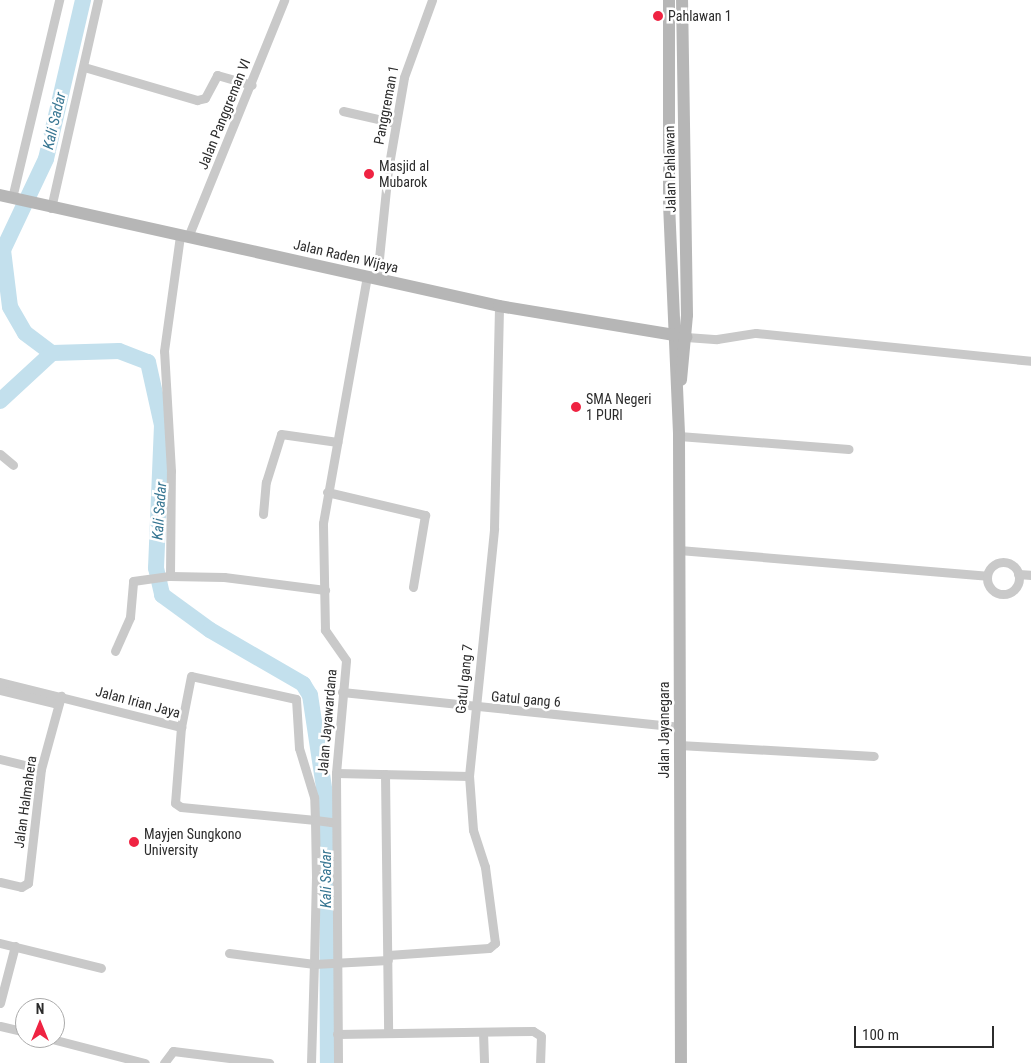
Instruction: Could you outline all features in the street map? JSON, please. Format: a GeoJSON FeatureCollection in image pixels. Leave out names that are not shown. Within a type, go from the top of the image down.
{"type":"FeatureCollection","features":[{"type":"Feature","properties":{"kind":"main road","name":"Jalan Pahlawan"},"geometry":{"type":"LineString","coordinates":[[669,0],[673,336]]}},
{"type":"Feature","properties":{"kind":"main road","name":"Jalan Pahlawan"},"geometry":{"type":"LineString","coordinates":[[682,0],[686,337]]}},
{"type":"Feature","properties":{"kind":"main road","name":"Jalan Raden Wijaya"},"geometry":{"type":"LineString","coordinates":[[11,198],[500,306],[686,337]]}},
{"type":"Feature","properties":{"kind":"main road","name":"Jalan Jayanegara"},"geometry":{"type":"LineString","coordinates":[[673,336],[679,436],[678,727],[681,1063]]}},
{"type":"Feature","properties":{"kind":"main road","name":"Jalan Jayanegara"},"geometry":{"type":"LineString","coordinates":[[678,397],[686,337]]}},
{"type":"Feature","properties":{"kind":"street"},"geometry":{"type":"LineString","coordinates":[[11,198],[60,0]]}},
{"type":"Feature","properties":{"kind":"street"},"geometry":{"type":"LineString","coordinates":[[50,208],[98,0]]}},
{"type":"Feature","properties":{"kind":"street","name":"Jalan Panggreman VI"},"geometry":{"type":"LineString","coordinates":[[168,576],[164,350],[184,237],[252,85],[284,0]]}},
{"type":"Feature","properties":{"kind":"street","name":"Panggreman 1"},"geometry":{"type":"LineString","coordinates":[[372,277],[395,123],[408,64],[432,0]]}},
{"type":"Feature","properties":{"kind":"street"},"geometry":{"type":"LineString","coordinates":[[84,67],[197,100],[205,98],[217,75],[252,85]]}},
{"type":"Feature","properties":{"kind":"street"},"geometry":{"type":"LineString","coordinates":[[344,111],[395,123]]}},
{"type":"Feature","properties":{"kind":"street","name":"Jalan Jayawardana"},"geometry":{"type":"LineString","coordinates":[[338,1063],[337,1034],[325,964],[336,773],[346,654],[326,635],[327,492],[372,277]]}},
{"type":"Feature","properties":{"kind":"street","name":"Gatul gang 7"},"geometry":{"type":"LineString","coordinates":[[388,957],[489,948],[495,942],[484,860],[473,830],[469,776],[474,708],[494,528],[500,306]]}},
{"type":"Feature","properties":{"kind":"street"},"geometry":{"type":"LineString","coordinates":[[686,337],[717,339],[756,333],[1031,361]]}},
{"type":"Feature","properties":{"kind":"street"},"geometry":{"type":"LineString","coordinates":[[263,514],[266,482],[281,434],[337,442]]}},
{"type":"Feature","properties":{"kind":"street"},"geometry":{"type":"LineString","coordinates":[[679,436],[849,449]]}},
{"type":"Feature","properties":{"kind":"street"},"geometry":{"type":"LineString","coordinates":[[0,454],[13,465]]}},
{"type":"Feature","properties":{"kind":"street"},"geometry":{"type":"LineString","coordinates":[[327,492],[425,516],[412,588]]}},
{"type":"Feature","properties":{"kind":"street"},"geometry":{"type":"LineString","coordinates":[[679,550],[987,576]]}},
{"type":"Feature","properties":{"kind":"street"},"geometry":{"type":"LineString","coordinates":[[987,576],[994,564],[1004,562],[1018,574],[1031,575]]}},
{"type":"Feature","properties":{"kind":"street"},"geometry":{"type":"LineString","coordinates":[[987,576],[993,590],[1004,594],[1017,585],[1018,574]]}},
{"type":"Feature","properties":{"kind":"street"},"geometry":{"type":"LineString","coordinates":[[115,651],[130,617],[133,581],[168,576],[224,577],[325,590]]}},
{"type":"Feature","properties":{"kind":"street"},"geometry":{"type":"LineString","coordinates":[[181,727],[192,676],[296,699],[299,748],[314,797],[318,821],[325,964],[311,1063]]}},
{"type":"Feature","properties":{"kind":"street","name":"Jalan Irian Jaya"},"geometry":{"type":"LineString","coordinates":[[0,682],[60,700]]}},
{"type":"Feature","properties":{"kind":"street","name":"Jalan Irian Jaya"},"geometry":{"type":"LineString","coordinates":[[0,690],[60,700],[181,727],[178,806],[334,822]]}},
{"type":"Feature","properties":{"kind":"street","name":"Gatul gang 6"},"geometry":{"type":"LineString","coordinates":[[342,692],[474,708],[678,727]]}},
{"type":"Feature","properties":{"kind":"street","name":"Jalan Halmahera"},"geometry":{"type":"LineString","coordinates":[[0,882],[21,887],[28,883],[41,769],[60,700]]}},
{"type":"Feature","properties":{"kind":"street"},"geometry":{"type":"LineString","coordinates":[[679,745],[874,756]]}},
{"type":"Feature","properties":{"kind":"street"},"geometry":{"type":"LineString","coordinates":[[0,759],[41,769]]}},
{"type":"Feature","properties":{"kind":"street"},"geometry":{"type":"LineString","coordinates":[[336,773],[469,776]]}},
{"type":"Feature","properties":{"kind":"street"},"geometry":{"type":"LineString","coordinates":[[385,774],[388,1033]]}},
{"type":"Feature","properties":{"kind":"street"},"geometry":{"type":"LineString","coordinates":[[0,943],[101,968]]}},
{"type":"Feature","properties":{"kind":"street"},"geometry":{"type":"LineString","coordinates":[[0,1003],[15,946]]}},
{"type":"Feature","properties":{"kind":"street"},"geometry":{"type":"LineString","coordinates":[[229,953],[325,964],[388,957]]}},
{"type":"Feature","properties":{"kind":"street"},"geometry":{"type":"LineString","coordinates":[[0,1026],[15,1030]]}},
{"type":"Feature","properties":{"kind":"street"},"geometry":{"type":"LineString","coordinates":[[483,1032],[484,1063]]}},
{"type":"Feature","properties":{"kind":"street"},"geometry":{"type":"LineString","coordinates":[[337,1034],[537,1032],[540,1063]]}},
{"type":"Feature","properties":{"kind":"street"},"geometry":{"type":"LineString","coordinates":[[65,1042],[145,1063]]}},
{"type":"Feature","properties":{"kind":"street"},"geometry":{"type":"LineString","coordinates":[[164,1063],[173,1051],[269,1063]]}},
{"type":"Feature","properties":{"kind":"waterway","name":"Kali Sadar"},"geometry":{"type":"LineString","coordinates":[[83,0],[46,159],[3,250],[10,307],[25,333],[52,353],[119,351],[148,362],[162,425],[156,568],[162,595],[210,630],[303,684],[310,695],[327,808],[328,1063]]}},
{"type":"Feature","properties":{"kind":"waterway"},"geometry":{"type":"LineString","coordinates":[[0,401],[52,353]]}},
{"type":"Feature","properties":{"kind":"place","name":"Pahlawan 1"},"geometry":{"type":"Point","coordinates":[658,16]}},
{"type":"Feature","properties":{"kind":"place","name":"Masjid al Mubarok"},"geometry":{"type":"Point","coordinates":[369,174]}},
{"type":"Feature","properties":{"kind":"place","name":"SMA Negeri 1 PURI"},"geometry":{"type":"Point","coordinates":[576,407]}},
{"type":"Feature","properties":{"kind":"place","name":"Mayjen Sungkono University"},"geometry":{"type":"Point","coordinates":[134,842]}}]}
